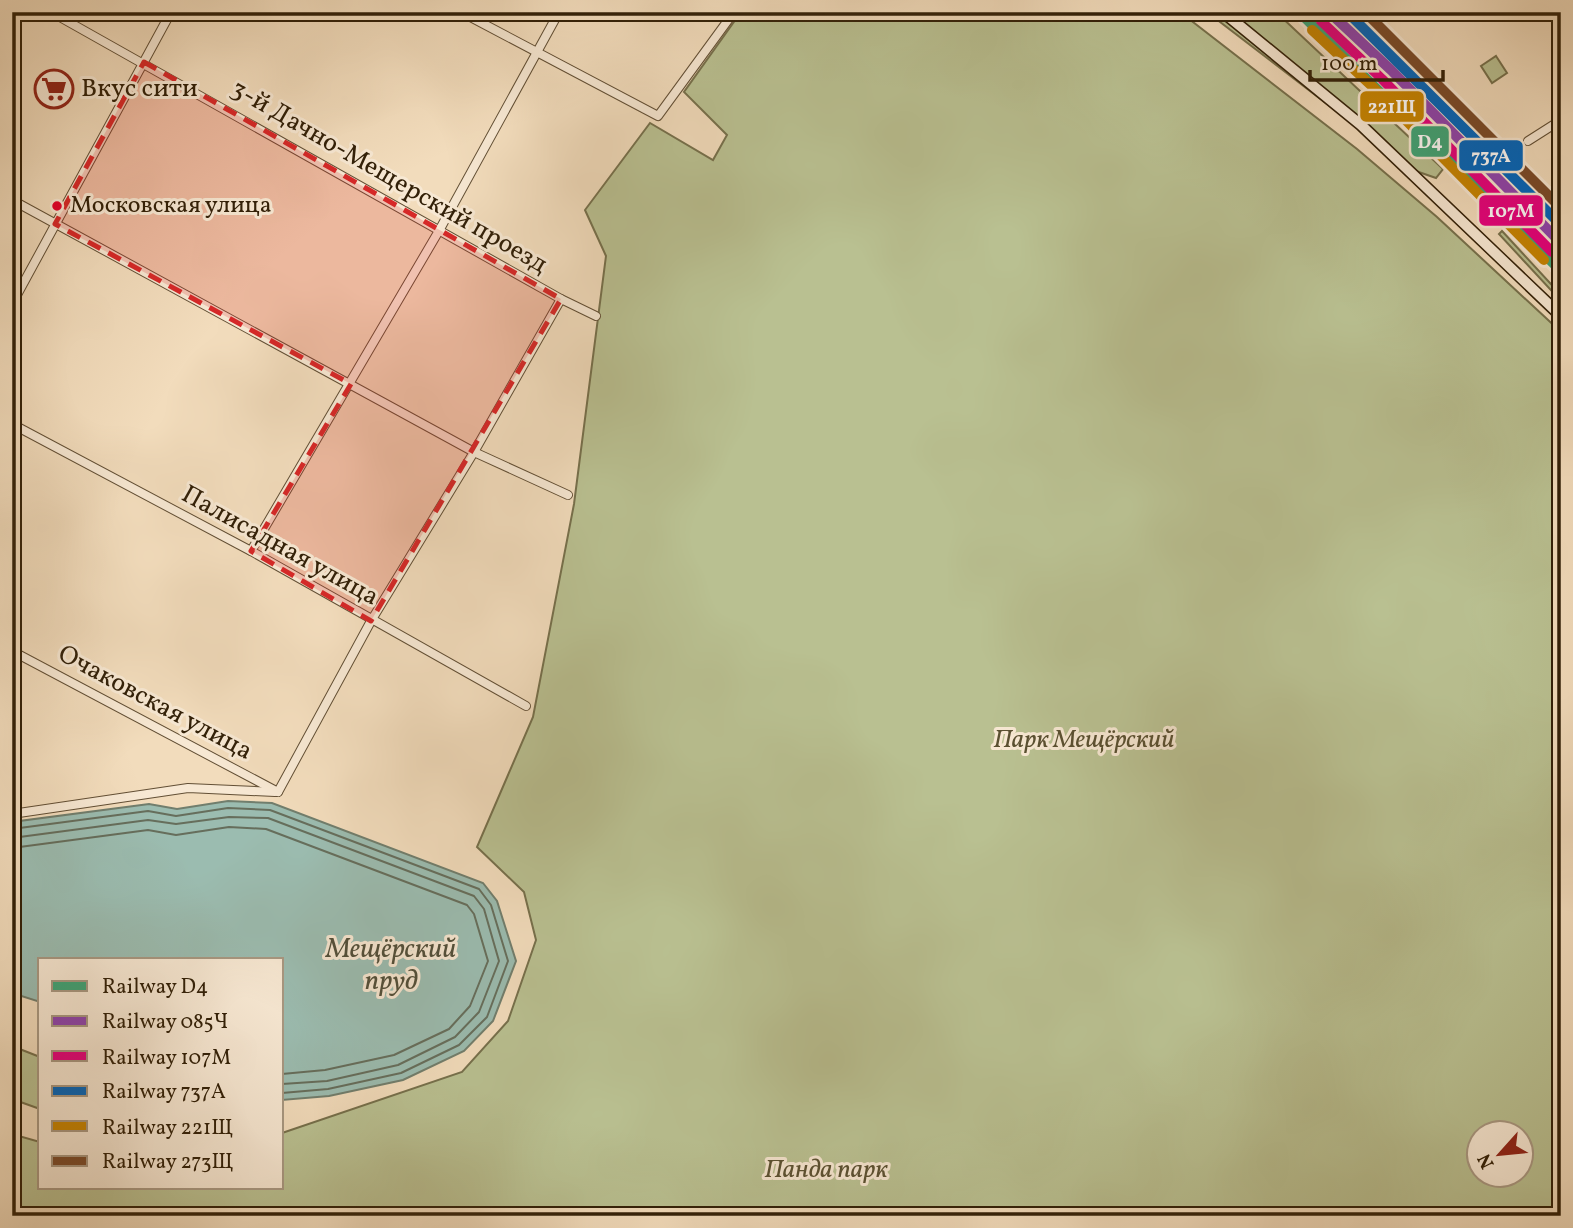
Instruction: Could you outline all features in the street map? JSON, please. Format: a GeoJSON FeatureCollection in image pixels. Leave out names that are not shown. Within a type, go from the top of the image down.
{"type":"FeatureCollection","features":[{"type":"Feature","properties":{"kind":"street","name":"3-й Дачно-Мещерский проезд"},"geometry":{"type":"LineString","coordinates":[[51,12],[561,299],[596,316]]}},
{"type":"Feature","properties":{"kind":"street"},"geometry":{"type":"LineString","coordinates":[[12,304],[171,12]]}},
{"type":"Feature","properties":{"kind":"street"},"geometry":{"type":"LineString","coordinates":[[461,12],[658,117],[734,12]]}},
{"type":"Feature","properties":{"kind":"street"},"geometry":{"type":"LineString","coordinates":[[251,551],[440,229],[559,12]]}},
{"type":"Feature","properties":{"kind":"street"},"geometry":{"type":"LineString","coordinates":[[1223,12],[1361,125],[1561,316]]}},
{"type":"Feature","properties":{"kind":"street"},"geometry":{"type":"LineString","coordinates":[[1528,141],[1561,120]]}},
{"type":"Feature","properties":{"kind":"street"},"geometry":{"type":"LineString","coordinates":[[12,200],[474,452],[568,495]]}},
{"type":"Feature","properties":{"kind":"street"},"geometry":{"type":"LineString","coordinates":[[12,814],[188,788],[278,792],[371,621],[474,452],[561,299]]}},
{"type":"Feature","properties":{"kind":"street","name":"Палисадная улица"},"geometry":{"type":"LineString","coordinates":[[12,424],[251,551],[526,706]]}},
{"type":"Feature","properties":{"kind":"street","name":"Очаковская улица"},"geometry":{"type":"LineString","coordinates":[[12,651],[278,792]]}},
{"type":"Feature","properties":{"kind":"highlighted area"},"geometry":{"type":"Polygon","coordinates":[[[144,62],[561,299],[371,621],[251,551],[351,384],[55,224],[144,62]]]}},
{"type":"Feature","properties":{"kind":"green space","name":"Парк Мещёрский"},"geometry":{"type":"Polygon","coordinates":[[[741,12],[1180,12],[1357,149],[1437,217],[1561,332],[1561,1216],[12,1216],[12,1134],[38,1141],[38,1190],[284,1190],[284,1132],[462,1072],[508,1021],[536,940],[524,892],[477,847],[533,717],[574,504],[606,256],[585,210],[650,123],[713,160],[727,135],[684,92],[741,12]]]}},
{"type":"Feature","properties":{"kind":"green space"},"geometry":{"type":"Polygon","coordinates":[[[1207,12],[1276,12],[1443,169],[1436,178],[1413,170],[1207,12]]]}},
{"type":"Feature","properties":{"kind":"green space"},"geometry":{"type":"Polygon","coordinates":[[[1496,56],[1507,73],[1492,83],[1481,66],[1496,56]]]}},
{"type":"Feature","properties":{"kind":"green space"},"geometry":{"type":"Polygon","coordinates":[[[1502,231],[1561,295],[1561,301],[1499,234],[1502,231]]]}},
{"type":"Feature","properties":{"kind":"green space"},"geometry":{"type":"Polygon","coordinates":[[[12,1046],[38,1056],[38,1108],[12,1099],[12,1046]]]}},
{"type":"Feature","properties":{"kind":"water","name":"Мещёрский пруд"},"geometry":{"type":"Polygon","coordinates":[[[228,801],[272,803],[483,883],[497,901],[516,961],[493,1021],[464,1051],[403,1080],[329,1096],[284,1100],[284,958],[38,958],[38,1001],[12,993],[12,822],[149,804],[177,809],[228,801]]]}},
{"type":"Feature","properties":{"kind":"rail line","name":"D4"},"geometry":{"type":"LineString","coordinates":[[1299,12],[1561,271]]}},
{"type":"Feature","properties":{"kind":"rail line","name":"085Ч"},"geometry":{"type":"LineString","coordinates":[[1329,12],[1391,70],[1561,243]]}},
{"type":"Feature","properties":{"kind":"rail line","name":"737А"},"geometry":{"type":"LineString","coordinates":[[1347,12],[1561,225]]}},
{"type":"Feature","properties":{"kind":"rail line","name":"273Щ"},"geometry":{"type":"LineString","coordinates":[[1365,12],[1561,208]]}},
{"type":"Feature","properties":{"kind":"rail line","name":"107М"},"geometry":{"type":"LineString","coordinates":[[1321,21],[1382,79],[1552,252]]}},
{"type":"Feature","properties":{"kind":"rail line","name":"221Щ"},"geometry":{"type":"LineString","coordinates":[[1312,30],[1374,88],[1544,260]]}},
{"type":"Feature","properties":{"kind":"place","name":"Вкус сити"},"geometry":{"type":"Point","coordinates":[54,89]}},
{"type":"Feature","properties":{"kind":"place","name":"Московская улица"},"geometry":{"type":"Point","coordinates":[57,206]}},
{"type":"Feature","properties":{"kind":"park label","name":"Панда парк"},"geometry":{"type":"Point","coordinates":[826,1170]}}]}
